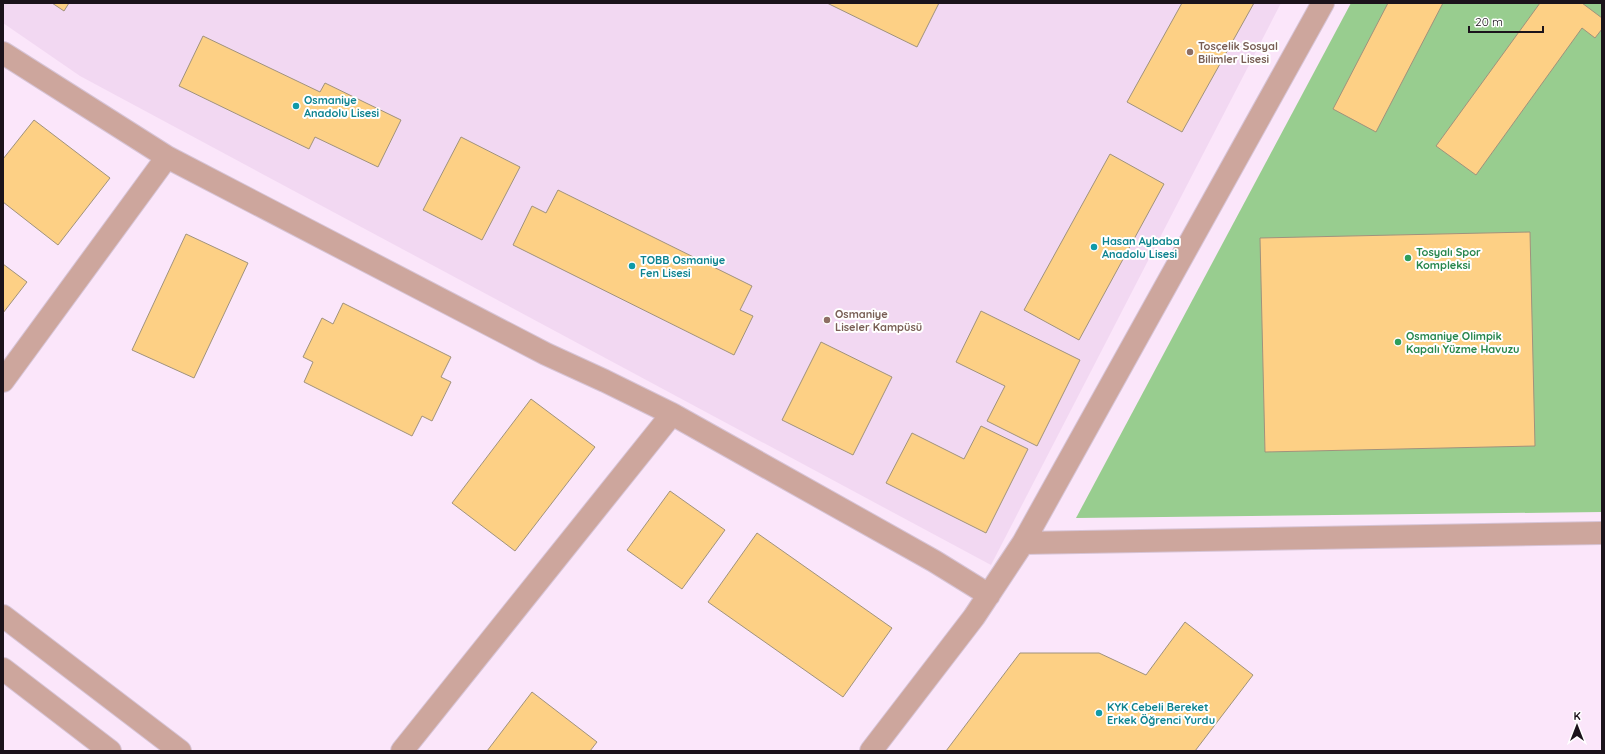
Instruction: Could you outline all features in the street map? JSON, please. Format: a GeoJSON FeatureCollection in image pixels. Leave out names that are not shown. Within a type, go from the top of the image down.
{"type":"FeatureCollection","features":[{"type":"Feature","properties":{"kind":"street"},"geometry":{"type":"LineString","coordinates":[[871,751],[974,617],[1023,543],[1323,3]]}},
{"type":"Feature","properties":{"kind":"street"},"geometry":{"type":"LineString","coordinates":[[3,53],[167,157],[546,354],[672,414],[934,561],[988,595]]}},
{"type":"Feature","properties":{"kind":"street"},"geometry":{"type":"LineString","coordinates":[[3,381],[167,157]]}},
{"type":"Feature","properties":{"kind":"street"},"geometry":{"type":"LineString","coordinates":[[402,751],[672,414]]}},
{"type":"Feature","properties":{"kind":"street"},"geometry":{"type":"LineString","coordinates":[[1023,543],[1602,532]]}},
{"type":"Feature","properties":{"kind":"street"},"geometry":{"type":"LineString","coordinates":[[3,616],[180,751]]}},
{"type":"Feature","properties":{"kind":"street"},"geometry":{"type":"LineString","coordinates":[[3,670],[110,751]]}},
{"type":"Feature","properties":{"kind":"shaded area","name":"Osmaniye Liseler Kampüsü"},"geometry":{"type":"Polygon","coordinates":[[[3,3],[1281,3],[991,565],[80,76],[3,23],[3,3]]]}},
{"type":"Feature","properties":{"kind":"green space","name":"Tosyalı Spor Kompleksi"},"geometry":{"type":"Polygon","coordinates":[[[1351,3],[1602,3],[1602,512],[1076,518],[1351,3]]]}},
{"type":"Feature","properties":{"kind":"building"},"geometry":{"type":"Polygon","coordinates":[[[52,3],[69,3],[64,11],[52,3]]]}},
{"type":"Feature","properties":{"kind":"building"},"geometry":{"type":"Polygon","coordinates":[[[827,3],[939,3],[917,47],[827,3]]]}},
{"type":"Feature","properties":{"kind":"building","name":"Tosçelik Sosyal Bilimler Lisesi"},"geometry":{"type":"Polygon","coordinates":[[[1182,3],[1254,3],[1182,132],[1127,102],[1182,3]]]}},
{"type":"Feature","properties":{"kind":"building"},"geometry":{"type":"Polygon","coordinates":[[[1388,3],[1443,3],[1376,132],[1333,109],[1388,3]]]}},
{"type":"Feature","properties":{"kind":"building"},"geometry":{"type":"Polygon","coordinates":[[[1540,3],[1582,3],[1602,18],[1602,29],[1595,38],[1582,28],[1476,175],[1436,146],[1540,3]]]}},
{"type":"Feature","properties":{"kind":"building","name":"Osmaniye Anadolu Lisesi"},"geometry":{"type":"Polygon","coordinates":[[[203,36],[320,92],[325,83],[401,120],[378,167],[315,137],[309,149],[179,86],[203,36]]]}},
{"type":"Feature","properties":{"kind":"building"},"geometry":{"type":"Polygon","coordinates":[[[34,120],[110,178],[58,245],[3,202],[3,159],[34,120]]]}},
{"type":"Feature","properties":{"kind":"building"},"geometry":{"type":"Polygon","coordinates":[[[461,137],[520,167],[482,240],[423,210],[461,137]]]}},
{"type":"Feature","properties":{"kind":"building","name":"Hasan Aybaba Anadolu Lisesi"},"geometry":{"type":"Polygon","coordinates":[[[1110,154],[1164,184],[1079,340],[1024,310],[1110,154]]]}},
{"type":"Feature","properties":{"kind":"building","name":"TOBB Osmaniye Fen Lisesi"},"geometry":{"type":"Polygon","coordinates":[[[558,190],[752,286],[740,310],[753,316],[734,355],[513,245],[532,206],[546,213],[558,190]]]}},
{"type":"Feature","properties":{"kind":"building","name":"Osmaniye Olimpik Kapalı Yüzme Havuzu"},"geometry":{"type":"Polygon","coordinates":[[[1530,232],[1535,446],[1265,452],[1260,238],[1530,232]]]}},
{"type":"Feature","properties":{"kind":"building"},"geometry":{"type":"Polygon","coordinates":[[[186,234],[248,263],[194,378],[132,350],[186,234]]]}},
{"type":"Feature","properties":{"kind":"building"},"geometry":{"type":"Polygon","coordinates":[[[3,264],[27,282],[3,313],[3,264]]]}},
{"type":"Feature","properties":{"kind":"building"},"geometry":{"type":"Polygon","coordinates":[[[343,303],[451,357],[441,377],[451,382],[432,421],[422,416],[412,436],[304,382],[313,362],[303,357],[322,318],[333,324],[343,303]]]}},
{"type":"Feature","properties":{"kind":"building"},"geometry":{"type":"Polygon","coordinates":[[[981,311],[1080,360],[1037,446],[987,421],[1005,386],[956,362],[981,311]]]}},
{"type":"Feature","properties":{"kind":"building"},"geometry":{"type":"Polygon","coordinates":[[[821,342],[892,377],[853,455],[782,420],[821,342]]]}},
{"type":"Feature","properties":{"kind":"building"},"geometry":{"type":"Polygon","coordinates":[[[531,399],[595,447],[515,551],[452,503],[531,399]]]}},
{"type":"Feature","properties":{"kind":"building"},"geometry":{"type":"Polygon","coordinates":[[[981,426],[1028,449],[986,533],[886,483],[912,433],[964,459],[981,426]]]}},
{"type":"Feature","properties":{"kind":"building"},"geometry":{"type":"Polygon","coordinates":[[[670,491],[725,530],[682,589],[627,550],[670,491]]]}},
{"type":"Feature","properties":{"kind":"building"},"geometry":{"type":"Polygon","coordinates":[[[757,533],[892,628],[843,697],[708,602],[757,533]]]}},
{"type":"Feature","properties":{"kind":"building","name":"KYK Cebeli Bereket Erkek Öğrenci Yurdu"},"geometry":{"type":"Polygon","coordinates":[[[1185,622],[1253,675],[1195,751],[946,751],[1020,653],[1099,653],[1146,675],[1185,622]]]}},
{"type":"Feature","properties":{"kind":"building"},"geometry":{"type":"Polygon","coordinates":[[[532,692],[597,742],[590,751],[487,751],[532,692]]]}},
{"type":"Feature","properties":{"kind":"place","name":"Tosçelik Sosyal Bilimler Lisesi"},"geometry":{"type":"Point","coordinates":[1190,52]}},
{"type":"Feature","properties":{"kind":"place","name":"Osmaniye Anadolu Lisesi"},"geometry":{"type":"Point","coordinates":[296,106]}},
{"type":"Feature","properties":{"kind":"place","name":"Hasan Aybaba Anadolu Lisesi"},"geometry":{"type":"Point","coordinates":[1094,247]}},
{"type":"Feature","properties":{"kind":"place","name":"Tosyalı Spor Kompleksi"},"geometry":{"type":"Point","coordinates":[1408,258]}},
{"type":"Feature","properties":{"kind":"place","name":"TOBB Osmaniye Fen Lisesi"},"geometry":{"type":"Point","coordinates":[632,266]}},
{"type":"Feature","properties":{"kind":"place","name":"Osmaniye Liseler Kampüsü"},"geometry":{"type":"Point","coordinates":[827,320]}},
{"type":"Feature","properties":{"kind":"place","name":"Osmaniye Olimpik Kapalı Yüzme Havuzu"},"geometry":{"type":"Point","coordinates":[1398,342]}},
{"type":"Feature","properties":{"kind":"place","name":"KYK Cebeli Bereket Erkek Öğrenci Yurdu"},"geometry":{"type":"Point","coordinates":[1099,713]}}]}
